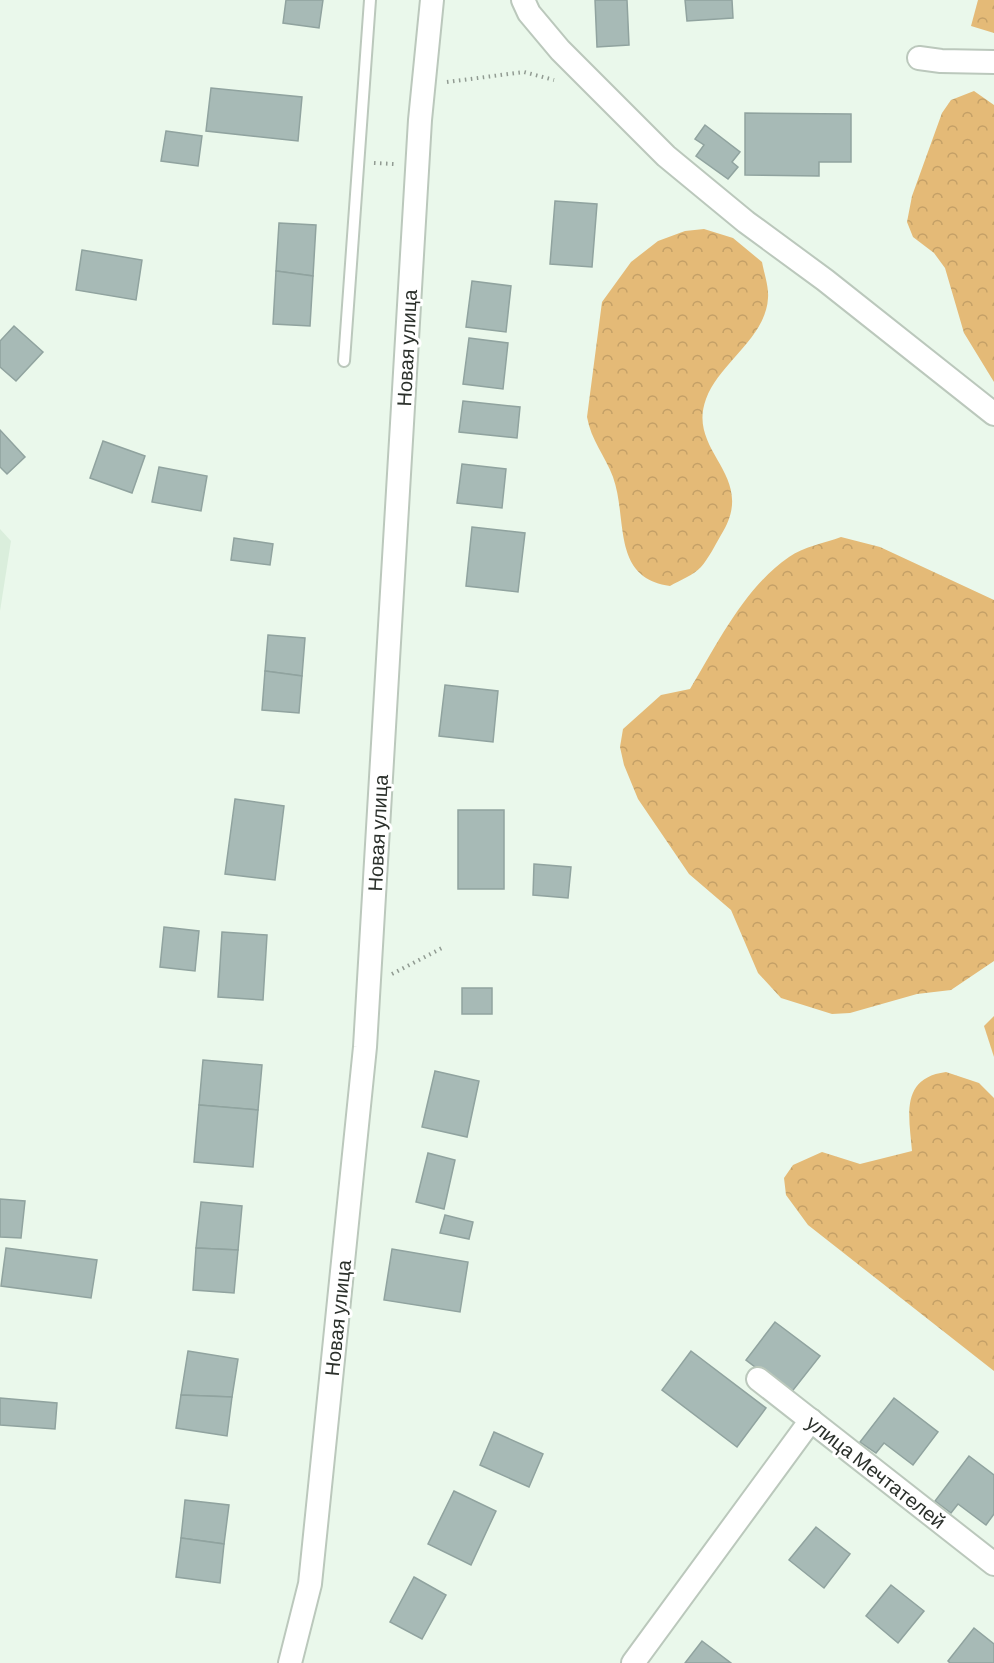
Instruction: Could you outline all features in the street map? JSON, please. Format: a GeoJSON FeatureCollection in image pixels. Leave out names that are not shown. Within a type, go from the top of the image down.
{"type":"FeatureCollection","features":[{"type":"Feature","properties":{"kind":"street","name":"Новая улица"},"geometry":{"type":"LineString","coordinates":[[290,1663],[310,1584],[365,1047],[423,90],[432,0]]}},
{"type":"Feature","properties":{"kind":"street"},"geometry":{"type":"LineString","coordinates":[[523,0],[537,22],[587,78],[666,156],[746,222],[825,280],[994,414]]}},
{"type":"Feature","properties":{"kind":"street"},"geometry":{"type":"LineString","coordinates":[[919,58],[994,62]]}},
{"type":"Feature","properties":{"kind":"street","name":"улица Мечтателей"},"geometry":{"type":"LineString","coordinates":[[758,1379],[994,1564]]}},
{"type":"Feature","properties":{"kind":"street"},"geometry":{"type":"LineString","coordinates":[[633,1663],[811,1420]]}},
{"type":"Feature","properties":{"kind":"lane"},"geometry":{"type":"LineString","coordinates":[[344,361],[370,0]]}},
{"type":"Feature","properties":{"kind":"path"},"geometry":{"type":"LineString","coordinates":[[423,90],[446,82],[524,72],[571,85],[587,78]]}},
{"type":"Feature","properties":{"kind":"path"},"geometry":{"type":"LineString","coordinates":[[369,984],[442,948]]}},
{"type":"Feature","properties":{"kind":"shaded area"},"geometry":{"type":"Polygon","coordinates":[[[0,529],[11,541],[0,611],[0,529]]]}},
{"type":"Feature","properties":{"kind":"green space"},"geometry":{"type":"Polygon","coordinates":[[[978,0],[994,0],[994,33],[971,26],[978,0]]]}},
{"type":"Feature","properties":{"kind":"green space"},"geometry":{"type":"Polygon","coordinates":[[[974,91],[994,105],[994,382],[964,333],[945,268],[934,253],[913,237],[907,222],[912,196],[942,113],[951,100],[974,91]]]}},
{"type":"Feature","properties":{"kind":"green space"},"geometry":{"type":"Polygon","coordinates":[[[704,229],[733,238],[762,262],[768,298],[759,326],[712,386],[706,399],[702,418],[705,435],[728,480],[732,496],[730,514],[721,535],[701,567],[670,586],[651,581],[638,572],[630,559],[625,544],[613,477],[587,417],[602,302],[631,262],[658,241],[685,231],[704,229]]]}},
{"type":"Feature","properties":{"kind":"green space"},"geometry":{"type":"Polygon","coordinates":[[[841,537],[880,547],[994,600],[994,961],[951,990],[917,994],[850,1013],[832,1014],[781,998],[758,973],[731,910],[689,874],[638,799],[624,765],[620,747],[623,729],[661,695],[690,689],[733,617],[758,584],[789,557],[801,550],[841,537]]]}},
{"type":"Feature","properties":{"kind":"green space"},"geometry":{"type":"Polygon","coordinates":[[[994,1016],[994,1057],[984,1026],[994,1016]]]}},
{"type":"Feature","properties":{"kind":"green space"},"geometry":{"type":"Polygon","coordinates":[[[946,1072],[979,1083],[994,1098],[994,1371],[808,1225],[786,1195],[784,1178],[793,1165],[822,1152],[860,1164],[912,1151],[909,1112],[914,1090],[931,1076],[946,1072]]]}},
{"type":"Feature","properties":{"kind":"building"},"geometry":{"type":"Polygon","coordinates":[[[286,0],[323,0],[319,28],[283,23],[286,0]]]}},
{"type":"Feature","properties":{"kind":"building"},"geometry":{"type":"Polygon","coordinates":[[[595,0],[627,0],[629,45],[597,47],[595,0]]]}},
{"type":"Feature","properties":{"kind":"building"},"geometry":{"type":"Polygon","coordinates":[[[685,0],[732,0],[733,18],[687,21],[685,0]]]}},
{"type":"Feature","properties":{"kind":"building"},"geometry":{"type":"Polygon","coordinates":[[[211,88],[302,97],[298,141],[206,131],[211,88]]]}},
{"type":"Feature","properties":{"kind":"building"},"geometry":{"type":"Polygon","coordinates":[[[745,113],[851,114],[851,162],[819,162],[819,176],[745,175],[745,113]]]}},
{"type":"Feature","properties":{"kind":"building"},"geometry":{"type":"Polygon","coordinates":[[[705,125],[740,152],[732,162],[738,167],[728,179],[696,156],[704,145],[695,139],[705,125]]]}},
{"type":"Feature","properties":{"kind":"building"},"geometry":{"type":"Polygon","coordinates":[[[166,131],[202,136],[198,166],[161,161],[166,131]]]}},
{"type":"Feature","properties":{"kind":"building"},"geometry":{"type":"Polygon","coordinates":[[[555,201],[597,204],[592,267],[550,264],[555,201]]]}},
{"type":"Feature","properties":{"kind":"building"},"geometry":{"type":"Polygon","coordinates":[[[279,223],[316,225],[313,276],[276,271],[279,223]]]}},
{"type":"Feature","properties":{"kind":"building"},"geometry":{"type":"Polygon","coordinates":[[[82,250],[142,260],[136,300],[76,290],[82,250]]]}},
{"type":"Feature","properties":{"kind":"building"},"geometry":{"type":"Polygon","coordinates":[[[276,271],[313,276],[310,326],[273,324],[276,271]]]}},
{"type":"Feature","properties":{"kind":"building"},"geometry":{"type":"Polygon","coordinates":[[[472,281],[511,286],[506,332],[466,327],[472,281]]]}},
{"type":"Feature","properties":{"kind":"building"},"geometry":{"type":"Polygon","coordinates":[[[14,326],[43,352],[16,381],[0,367],[0,341],[14,326]]]}},
{"type":"Feature","properties":{"kind":"building"},"geometry":{"type":"Polygon","coordinates":[[[469,338],[508,343],[503,389],[463,384],[469,338]]]}},
{"type":"Feature","properties":{"kind":"building"},"geometry":{"type":"Polygon","coordinates":[[[463,401],[520,407],[517,438],[459,432],[463,401]]]}},
{"type":"Feature","properties":{"kind":"building"},"geometry":{"type":"Polygon","coordinates":[[[0,430],[25,457],[7,474],[0,467],[0,430]]]}},
{"type":"Feature","properties":{"kind":"building"},"geometry":{"type":"Polygon","coordinates":[[[103,441],[145,456],[132,493],[90,478],[103,441]]]}},
{"type":"Feature","properties":{"kind":"building"},"geometry":{"type":"Polygon","coordinates":[[[462,464],[506,469],[502,508],[457,503],[462,464]]]}},
{"type":"Feature","properties":{"kind":"building"},"geometry":{"type":"Polygon","coordinates":[[[159,467],[207,476],[201,511],[152,502],[159,467]]]}},
{"type":"Feature","properties":{"kind":"building"},"geometry":{"type":"Polygon","coordinates":[[[472,527],[525,533],[518,592],[466,586],[472,527]]]}},
{"type":"Feature","properties":{"kind":"building"},"geometry":{"type":"Polygon","coordinates":[[[234,538],[273,544],[270,565],[231,560],[234,538]]]}},
{"type":"Feature","properties":{"kind":"building"},"geometry":{"type":"Polygon","coordinates":[[[268,635],[305,638],[302,676],[265,671],[268,635]]]}},
{"type":"Feature","properties":{"kind":"building"},"geometry":{"type":"Polygon","coordinates":[[[265,671],[302,676],[299,713],[262,710],[265,671]]]}},
{"type":"Feature","properties":{"kind":"building"},"geometry":{"type":"Polygon","coordinates":[[[445,685],[498,691],[493,742],[439,736],[445,685]]]}},
{"type":"Feature","properties":{"kind":"building"},"geometry":{"type":"Polygon","coordinates":[[[235,799],[284,806],[275,880],[225,874],[235,799]]]}},
{"type":"Feature","properties":{"kind":"building"},"geometry":{"type":"Polygon","coordinates":[[[458,810],[504,810],[504,889],[458,889],[458,810]]]}},
{"type":"Feature","properties":{"kind":"building"},"geometry":{"type":"Polygon","coordinates":[[[534,864],[571,867],[568,898],[533,895],[534,864]]]}},
{"type":"Feature","properties":{"kind":"building"},"geometry":{"type":"Polygon","coordinates":[[[164,927],[199,931],[195,971],[160,967],[164,927]]]}},
{"type":"Feature","properties":{"kind":"building"},"geometry":{"type":"Polygon","coordinates":[[[222,932],[267,935],[263,1000],[218,997],[222,932]]]}},
{"type":"Feature","properties":{"kind":"building"},"geometry":{"type":"Polygon","coordinates":[[[462,988],[492,988],[492,1014],[462,1014],[462,988]]]}},
{"type":"Feature","properties":{"kind":"building"},"geometry":{"type":"Polygon","coordinates":[[[203,1060],[262,1065],[258,1110],[199,1105],[203,1060]]]}},
{"type":"Feature","properties":{"kind":"building"},"geometry":{"type":"Polygon","coordinates":[[[435,1071],[479,1081],[467,1137],[422,1127],[435,1071]]]}},
{"type":"Feature","properties":{"kind":"building"},"geometry":{"type":"Polygon","coordinates":[[[199,1105],[258,1110],[253,1167],[194,1162],[199,1105]]]}},
{"type":"Feature","properties":{"kind":"building"},"geometry":{"type":"Polygon","coordinates":[[[428,1153],[455,1160],[444,1209],[416,1202],[428,1153]]]}},
{"type":"Feature","properties":{"kind":"building"},"geometry":{"type":"Polygon","coordinates":[[[0,1199],[25,1201],[21,1238],[0,1237],[0,1199]]]}},
{"type":"Feature","properties":{"kind":"building"},"geometry":{"type":"Polygon","coordinates":[[[201,1202],[242,1206],[238,1250],[196,1248],[201,1202]]]}},
{"type":"Feature","properties":{"kind":"building"},"geometry":{"type":"Polygon","coordinates":[[[445,1215],[473,1222],[469,1239],[440,1233],[445,1215]]]}},
{"type":"Feature","properties":{"kind":"building"},"geometry":{"type":"Polygon","coordinates":[[[6,1248],[97,1260],[91,1298],[1,1286],[6,1248]]]}},
{"type":"Feature","properties":{"kind":"building"},"geometry":{"type":"Polygon","coordinates":[[[196,1248],[238,1250],[234,1293],[193,1290],[196,1248]]]}},
{"type":"Feature","properties":{"kind":"building"},"geometry":{"type":"Polygon","coordinates":[[[392,1249],[468,1262],[460,1312],[384,1300],[392,1249]]]}},
{"type":"Feature","properties":{"kind":"building"},"geometry":{"type":"Polygon","coordinates":[[[775,1322],[820,1356],[790,1394],[746,1360],[775,1322]]]}},
{"type":"Feature","properties":{"kind":"building"},"geometry":{"type":"Polygon","coordinates":[[[188,1351],[238,1359],[232,1397],[181,1395],[188,1351]]]}},
{"type":"Feature","properties":{"kind":"building"},"geometry":{"type":"Polygon","coordinates":[[[691,1351],[766,1408],[737,1447],[662,1390],[691,1351]]]}},
{"type":"Feature","properties":{"kind":"building"},"geometry":{"type":"Polygon","coordinates":[[[181,1395],[232,1397],[227,1436],[176,1428],[181,1395]]]}},
{"type":"Feature","properties":{"kind":"building"},"geometry":{"type":"Polygon","coordinates":[[[0,1398],[57,1403],[55,1429],[0,1425],[0,1398]]]}},
{"type":"Feature","properties":{"kind":"building"},"geometry":{"type":"Polygon","coordinates":[[[894,1398],[938,1432],[913,1465],[884,1443],[876,1453],[860,1442],[894,1398]]]}},
{"type":"Feature","properties":{"kind":"building"},"geometry":{"type":"Polygon","coordinates":[[[494,1432],[543,1454],[529,1487],[480,1465],[494,1432]]]}},
{"type":"Feature","properties":{"kind":"building"},"geometry":{"type":"Polygon","coordinates":[[[969,1456],[994,1475],[994,1514],[986,1525],[958,1504],[951,1513],[935,1501],[969,1456]]]}},
{"type":"Feature","properties":{"kind":"building"},"geometry":{"type":"Polygon","coordinates":[[[454,1491],[496,1511],[471,1565],[428,1544],[454,1491]]]}},
{"type":"Feature","properties":{"kind":"building"},"geometry":{"type":"Polygon","coordinates":[[[185,1500],[229,1505],[224,1544],[181,1538],[185,1500]]]}},
{"type":"Feature","properties":{"kind":"building"},"geometry":{"type":"Polygon","coordinates":[[[816,1527],[850,1554],[824,1588],[789,1560],[816,1527]]]}},
{"type":"Feature","properties":{"kind":"building"},"geometry":{"type":"Polygon","coordinates":[[[181,1538],[224,1544],[220,1583],[176,1577],[181,1538]]]}},
{"type":"Feature","properties":{"kind":"building"},"geometry":{"type":"Polygon","coordinates":[[[414,1577],[446,1595],[422,1639],[390,1622],[414,1577]]]}},
{"type":"Feature","properties":{"kind":"building"},"geometry":{"type":"Polygon","coordinates":[[[891,1585],[924,1611],[898,1643],[866,1616],[891,1585]]]}},
{"type":"Feature","properties":{"kind":"building"},"geometry":{"type":"Polygon","coordinates":[[[974,1628],[994,1644],[994,1663],[950,1663],[948,1661],[974,1628]]]}},
{"type":"Feature","properties":{"kind":"building"},"geometry":{"type":"Polygon","coordinates":[[[702,1641],[731,1663],[685,1663],[702,1641]]]}}]}
